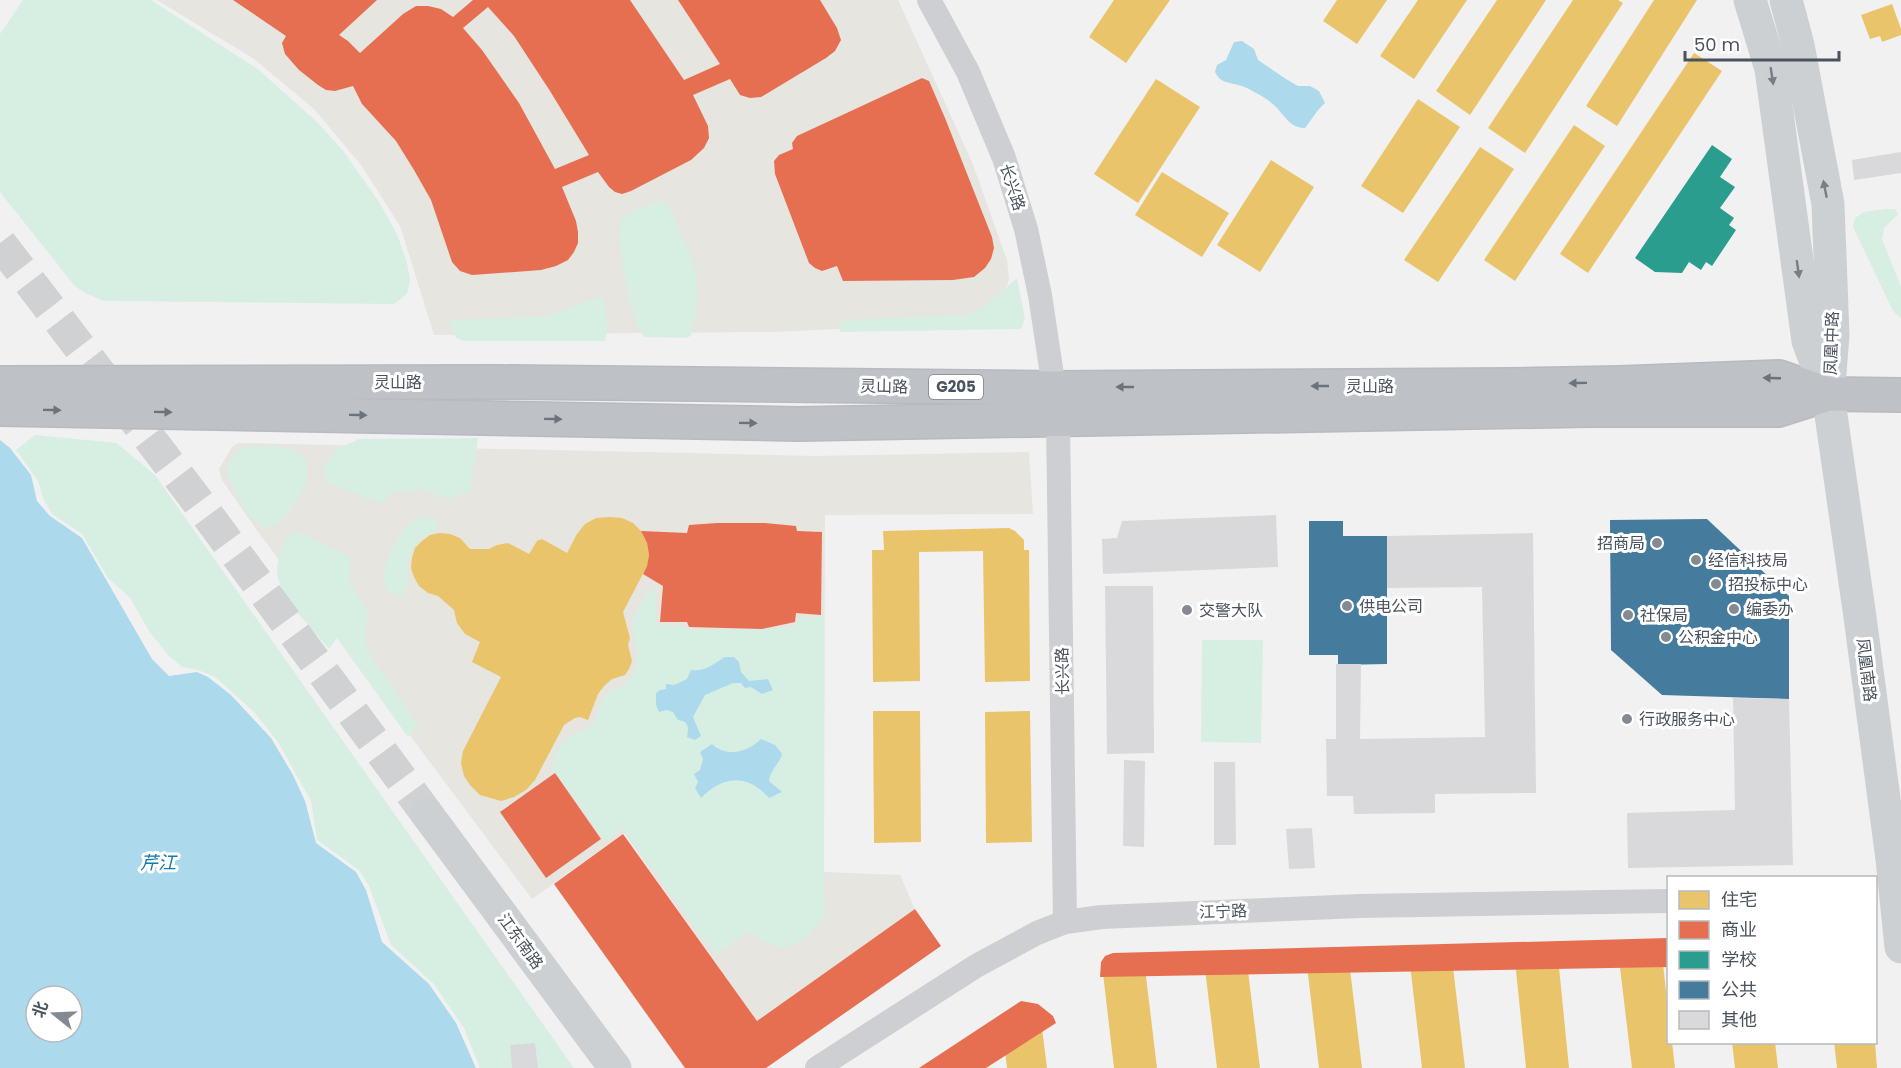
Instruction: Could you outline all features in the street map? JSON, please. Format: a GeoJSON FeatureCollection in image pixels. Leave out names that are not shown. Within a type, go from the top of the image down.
{"type":"FeatureCollection","features":[{"type":"Feature","properties":{"kind":"highway","name":"灵山路"},"geometry":{"type":"LineString","coordinates":[[0,383],[510,382],[1054,388],[1598,383],[1779,377],[1828,394],[1901,395]]}},
{"type":"Feature","properties":{"kind":"highway","name":"灵山路"},"geometry":{"type":"LineString","coordinates":[[0,409],[798,424],[1588,410],[1778,410],[1828,394]]}},
{"type":"Feature","properties":{"kind":"main road","name":"凤凰中路"},"geometry":{"type":"LineString","coordinates":[[1750,0],[1772,69],[1808,341],[1828,394]]}},
{"type":"Feature","properties":{"kind":"main road","name":"凤凰中路"},"geometry":{"type":"LineString","coordinates":[[1786,0],[1798,45],[1828,204],[1833,335],[1828,394]]}},
{"type":"Feature","properties":{"kind":"main road","name":"凤凰南路"},"geometry":{"type":"LineString","coordinates":[[1828,394],[1860,617],[1886,897],[1901,947]]}},
{"type":"Feature","properties":{"kind":"main road","name":"江东南路"},"geometry":{"type":"LineString","coordinates":[[427,814],[615,1068]]}},
{"type":"Feature","properties":{"kind":"street","name":"长兴路"},"geometry":{"type":"LineString","coordinates":[[929,0],[968,72],[1004,158],[1026,229],[1040,295],[1054,388]]}},
{"type":"Feature","properties":{"kind":"street","name":"长兴路"},"geometry":{"type":"LineString","coordinates":[[1058,420],[1065,922]]}},
{"type":"Feature","properties":{"kind":"street","name":"江宁路"},"geometry":{"type":"LineString","coordinates":[[817,1068],[976,966],[1037,933],[1065,922],[1102,917],[1360,906],[1667,901]]}},
{"type":"Feature","properties":{"kind":"shaded area"},"geometry":{"type":"Polygon","coordinates":[[[157,0],[898,0],[972,162],[1007,260],[1009,280],[1002,299],[964,323],[773,332],[434,335],[400,226],[361,165],[314,109],[254,59],[157,0]]]}},
{"type":"Feature","properties":{"kind":"shaded area"},"geometry":{"type":"Polygon","coordinates":[[[238,443],[815,456],[1029,452],[1033,514],[825,515],[824,872],[900,875],[915,909],[757,1021],[624,833],[532,899],[256,529],[222,480],[219,469],[232,447],[238,443]]]}},
{"type":"Feature","properties":{"kind":"green space"},"geometry":{"type":"Polygon","coordinates":[[[23,0],[151,0],[259,70],[317,122],[344,152],[379,202],[397,234],[407,263],[410,280],[407,294],[394,304],[104,301],[83,292],[74,285],[0,192],[0,34],[23,0]]]}},
{"type":"Feature","properties":{"kind":"green space"},"geometry":{"type":"Polygon","coordinates":[[[660,201],[667,204],[671,210],[695,273],[697,300],[695,319],[691,336],[685,338],[644,337],[634,314],[625,280],[621,220],[635,210],[660,201]]]}},
{"type":"Feature","properties":{"kind":"green space"},"geometry":{"type":"Polygon","coordinates":[[[1895,209],[1898,214],[1884,228],[1882,239],[1901,287],[1901,318],[1893,311],[1853,227],[1855,218],[1864,212],[1895,209]]]}},
{"type":"Feature","properties":{"kind":"green space"},"geometry":{"type":"Polygon","coordinates":[[[1017,278],[1025,318],[1021,329],[840,332],[841,320],[968,315],[987,304],[1017,278]]]}},
{"type":"Feature","properties":{"kind":"green space"},"geometry":{"type":"Polygon","coordinates":[[[603,298],[608,328],[605,341],[464,341],[456,338],[450,326],[451,320],[549,316],[593,299],[603,298]]]}},
{"type":"Feature","properties":{"kind":"green space"},"geometry":{"type":"Polygon","coordinates":[[[35,435],[117,443],[155,475],[574,1068],[480,1068],[464,1028],[434,984],[391,945],[369,886],[359,870],[317,840],[311,801],[278,742],[253,711],[215,677],[182,667],[168,655],[149,631],[130,598],[108,578],[82,534],[52,514],[44,500],[38,481],[16,450],[35,435]]]}},
{"type":"Feature","properties":{"kind":"green space"},"geometry":{"type":"Polygon","coordinates":[[[478,438],[470,492],[447,499],[426,490],[394,492],[381,503],[327,483],[324,468],[328,459],[337,449],[359,439],[478,438]]]}},
{"type":"Feature","properties":{"kind":"green space"},"geometry":{"type":"Polygon","coordinates":[[[244,447],[284,447],[298,452],[307,464],[306,482],[297,502],[285,517],[266,528],[257,524],[248,513],[229,478],[229,462],[244,447]]]}},
{"type":"Feature","properties":{"kind":"green space"},"geometry":{"type":"Polygon","coordinates":[[[431,518],[436,520],[438,526],[435,531],[423,536],[410,552],[407,564],[409,582],[403,596],[389,593],[384,582],[384,575],[387,560],[395,543],[411,522],[431,518]]]}},
{"type":"Feature","properties":{"kind":"green space"},"geometry":{"type":"Polygon","coordinates":[[[298,531],[350,557],[350,585],[368,610],[365,637],[368,652],[418,724],[408,737],[337,638],[329,649],[297,612],[283,590],[277,570],[280,551],[286,539],[298,531]]]}},
{"type":"Feature","properties":{"kind":"green space"},"geometry":{"type":"Polygon","coordinates":[[[650,588],[656,591],[656,625],[681,626],[687,630],[791,628],[800,618],[824,617],[825,917],[806,938],[783,949],[759,939],[750,931],[715,955],[623,829],[605,841],[552,768],[556,752],[569,736],[594,723],[602,700],[610,690],[621,688],[634,674],[638,654],[633,618],[650,588]]]}},
{"type":"Feature","properties":{"kind":"green space"},"geometry":{"type":"Polygon","coordinates":[[[1202,640],[1263,640],[1261,743],[1201,742],[1202,640]]]}},
{"type":"Feature","properties":{"kind":"water"},"geometry":{"type":"Polygon","coordinates":[[[1242,41],[1254,49],[1258,60],[1286,79],[1298,86],[1310,86],[1319,91],[1325,103],[1305,128],[1292,124],[1273,104],[1261,96],[1243,86],[1225,82],[1217,76],[1215,72],[1217,65],[1226,60],[1234,42],[1242,41]]]}},
{"type":"Feature","properties":{"kind":"water","name":"芹江"},"geometry":{"type":"Polygon","coordinates":[[[0,440],[10,448],[31,475],[37,501],[50,516],[82,538],[152,659],[169,676],[197,672],[208,677],[231,695],[271,738],[305,801],[316,843],[356,872],[366,890],[382,942],[429,984],[456,1023],[476,1068],[0,1068],[0,440]]]}},
{"type":"Feature","properties":{"kind":"water"},"geometry":{"type":"Polygon","coordinates":[[[725,657],[734,657],[739,662],[741,672],[749,681],[768,679],[773,690],[762,694],[751,687],[745,688],[741,683],[733,683],[705,695],[693,717],[701,736],[695,740],[687,737],[686,723],[678,720],[673,712],[667,710],[659,712],[656,705],[656,693],[666,689],[666,684],[674,685],[687,679],[691,670],[705,669],[725,657]]]}},
{"type":"Feature","properties":{"kind":"water"},"geometry":{"type":"Polygon","coordinates":[[[761,739],[775,745],[782,754],[769,781],[782,792],[769,798],[752,784],[735,780],[718,785],[701,798],[695,788],[698,782],[694,774],[700,770],[703,759],[700,752],[712,744],[724,751],[737,752],[756,744],[761,739]]]}},
{"type":"Feature","properties":{"kind":"building: 住宅"},"geometry":{"type":"Polygon","coordinates":[[[1114,0],[1170,0],[1126,63],[1089,37],[1114,0]]]}},
{"type":"Feature","properties":{"kind":"building: 住宅"},"geometry":{"type":"Polygon","coordinates":[[[1337,0],[1387,0],[1357,44],[1323,21],[1337,0]]]}},
{"type":"Feature","properties":{"kind":"building: 住宅"},"geometry":{"type":"Polygon","coordinates":[[[1418,0],[1467,0],[1414,79],[1380,56],[1418,0]]]}},
{"type":"Feature","properties":{"kind":"building: 住宅"},"geometry":{"type":"Polygon","coordinates":[[[1497,0],[1546,0],[1470,115],[1436,91],[1497,0]]]}},
{"type":"Feature","properties":{"kind":"building: 住宅"},"geometry":{"type":"Polygon","coordinates":[[[1573,0],[1618,0],[1623,3],[1525,153],[1488,128],[1573,0]]]}},
{"type":"Feature","properties":{"kind":"building: 住宅"},"geometry":{"type":"Polygon","coordinates":[[[1654,0],[1697,0],[1617,126],[1586,106],[1654,0]]]}},
{"type":"Feature","properties":{"kind":"building: 住宅"},"geometry":{"type":"Polygon","coordinates":[[[1892,4],[1901,35],[1882,42],[1880,36],[1870,39],[1861,15],[1892,4]]]}},
{"type":"Feature","properties":{"kind":"building: 住宅"},"geometry":{"type":"Polygon","coordinates":[[[1694,53],[1722,71],[1588,273],[1560,254],[1694,53]]]}},
{"type":"Feature","properties":{"kind":"building: 住宅"},"geometry":{"type":"Polygon","coordinates":[[[1156,79],[1200,107],[1138,203],[1094,174],[1156,79]]]}},
{"type":"Feature","properties":{"kind":"building: 住宅"},"geometry":{"type":"Polygon","coordinates":[[[1418,99],[1460,127],[1403,213],[1361,186],[1418,99]]]}},
{"type":"Feature","properties":{"kind":"building: 住宅"},"geometry":{"type":"Polygon","coordinates":[[[1574,125],[1605,146],[1515,281],[1484,260],[1574,125]]]}},
{"type":"Feature","properties":{"kind":"building: 住宅"},"geometry":{"type":"Polygon","coordinates":[[[1480,147],[1514,169],[1438,282],[1404,260],[1480,147]]]}},
{"type":"Feature","properties":{"kind":"building: 住宅"},"geometry":{"type":"Polygon","coordinates":[[[1271,160],[1314,187],[1260,272],[1217,245],[1271,160]]]}},
{"type":"Feature","properties":{"kind":"building: 住宅"},"geometry":{"type":"Polygon","coordinates":[[[1162,172],[1229,213],[1202,257],[1135,215],[1162,172]]]}},
{"type":"Feature","properties":{"kind":"building: 住宅"},"geometry":{"type":"Polygon","coordinates":[[[596,518],[622,518],[633,523],[641,531],[647,543],[649,555],[647,566],[623,612],[630,638],[628,645],[632,661],[629,669],[625,675],[612,679],[604,686],[598,694],[588,720],[575,718],[564,725],[535,780],[526,790],[501,801],[480,795],[464,776],[461,763],[463,751],[501,677],[472,662],[480,642],[465,634],[457,623],[454,610],[438,596],[428,593],[419,586],[411,568],[415,548],[430,535],[440,533],[460,538],[470,549],[489,549],[508,543],[529,554],[537,541],[542,539],[567,553],[585,524],[596,518]]]}},
{"type":"Feature","properties":{"kind":"building: 住宅"},"geometry":{"type":"Polygon","coordinates":[[[1009,528],[1024,540],[1024,550],[1029,550],[1030,681],[985,682],[983,551],[919,552],[920,681],[873,682],[872,550],[884,550],[883,531],[1009,528]]]}},
{"type":"Feature","properties":{"kind":"building: 住宅"},"geometry":{"type":"Polygon","coordinates":[[[873,711],[920,711],[921,842],[874,843],[873,711]]]}},
{"type":"Feature","properties":{"kind":"building: 住宅"},"geometry":{"type":"Polygon","coordinates":[[[1030,711],[1032,842],[986,843],[985,712],[1030,711]]]}},
{"type":"Feature","properties":{"kind":"building: 住宅"},"geometry":{"type":"Polygon","coordinates":[[[1662,954],[1667,1001],[1667,1044],[1672,1044],[1675,1068],[1632,1068],[1619,959],[1662,954]]]}},
{"type":"Feature","properties":{"kind":"building: 住宅"},"geometry":{"type":"Polygon","coordinates":[[[1558,957],[1569,1068],[1526,1068],[1515,961],[1558,957]]]}},
{"type":"Feature","properties":{"kind":"building: 住宅"},"geometry":{"type":"Polygon","coordinates":[[[1452,959],[1465,1068],[1422,1068],[1410,964],[1452,959]]]}},
{"type":"Feature","properties":{"kind":"building: 住宅"},"geometry":{"type":"Polygon","coordinates":[[[1349,961],[1362,1068],[1319,1068],[1307,966],[1349,961]]]}},
{"type":"Feature","properties":{"kind":"building: 住宅"},"geometry":{"type":"Polygon","coordinates":[[[1247,963],[1260,1068],[1217,1068],[1205,969],[1247,963]]]}},
{"type":"Feature","properties":{"kind":"building: 住宅"},"geometry":{"type":"Polygon","coordinates":[[[1145,968],[1157,1068],[1114,1068],[1103,973],[1145,968]]]}},
{"type":"Feature","properties":{"kind":"building: 住宅"},"geometry":{"type":"Polygon","coordinates":[[[1041,1020],[1047,1068],[1007,1068],[1002,1025],[1041,1020]]]}},
{"type":"Feature","properties":{"kind":"building: 住宅"},"geometry":{"type":"Polygon","coordinates":[[[1732,1044],[1775,1044],[1778,1068],[1735,1068],[1732,1044]]]}},
{"type":"Feature","properties":{"kind":"building: 住宅"},"geometry":{"type":"Polygon","coordinates":[[[1834,1044],[1875,1044],[1877,1068],[1837,1068],[1834,1044]]]}},
{"type":"Feature","properties":{"kind":"building: 商业"},"geometry":{"type":"Polygon","coordinates":[[[233,0],[377,0],[339,35],[360,53],[403,14],[416,6],[441,9],[453,17],[473,0],[630,0],[684,80],[720,64],[678,0],[820,0],[837,28],[841,40],[835,51],[826,58],[761,97],[750,98],[740,95],[730,79],[693,95],[708,126],[709,138],[704,148],[691,160],[622,194],[609,187],[598,172],[562,187],[576,221],[578,232],[578,243],[568,260],[541,270],[472,275],[460,271],[452,262],[431,200],[396,141],[362,104],[353,86],[335,91],[326,90],[299,70],[285,54],[282,43],[286,36],[233,0]],[[488,7],[463,28],[482,50],[519,103],[555,169],[589,155],[550,91],[514,36],[488,7]]]}},
{"type":"Feature","properties":{"kind":"building: 商业"},"geometry":{"type":"Polygon","coordinates":[[[922,78],[929,81],[992,237],[994,248],[991,259],[985,268],[974,277],[953,280],[843,281],[837,266],[822,271],[815,268],[809,263],[775,174],[774,161],[779,155],[793,149],[792,143],[797,136],[922,78]]]}},
{"type":"Feature","properties":{"kind":"building: 商业"},"geometry":{"type":"Polygon","coordinates":[[[765,523],[796,526],[797,531],[822,532],[821,615],[796,613],[795,622],[762,629],[689,627],[687,622],[660,622],[663,586],[643,574],[649,555],[647,543],[641,531],[687,533],[689,525],[765,523]]]}},
{"type":"Feature","properties":{"kind":"building: 商业"},"geometry":{"type":"Polygon","coordinates":[[[555,773],[601,839],[546,878],[500,812],[555,773]]]}},
{"type":"Feature","properties":{"kind":"building: 商业"},"geometry":{"type":"Polygon","coordinates":[[[623,834],[757,1021],[915,909],[941,946],[766,1068],[685,1068],[554,884],[623,834]]]}},
{"type":"Feature","properties":{"kind":"building: 商业"},"geometry":{"type":"Polygon","coordinates":[[[1667,938],[1667,967],[1100,977],[1101,962],[1105,956],[1113,953],[1667,938]]]}},
{"type":"Feature","properties":{"kind":"building: 商业"},"geometry":{"type":"Polygon","coordinates":[[[1021,1001],[1038,1004],[1053,1016],[1056,1023],[986,1068],[919,1068],[1021,1001]]]}},
{"type":"Feature","properties":{"kind":"building: 学校"},"geometry":{"type":"Polygon","coordinates":[[[1712,145],[1732,159],[1720,177],[1735,187],[1720,208],[1734,218],[1729,225],[1736,230],[1712,266],[1706,262],[1701,270],[1689,262],[1682,273],[1655,272],[1635,258],[1712,145]]]}},
{"type":"Feature","properties":{"kind":"building: 公共"},"geometry":{"type":"Polygon","coordinates":[[[1707,519],[1789,596],[1789,699],[1662,695],[1611,650],[1610,520],[1707,519]]]}},
{"type":"Feature","properties":{"kind":"building: 公共"},"geometry":{"type":"Polygon","coordinates":[[[1309,521],[1343,521],[1343,536],[1387,536],[1387,664],[1338,665],[1338,655],[1309,655],[1309,521]]]}},
{"type":"Feature","properties":{"kind":"building: 其他"},"geometry":{"type":"Polygon","coordinates":[[[1901,152],[1901,173],[1854,180],[1852,160],[1901,152]]]}},
{"type":"Feature","properties":{"kind":"building: 其他"},"geometry":{"type":"Polygon","coordinates":[[[1276,515],[1278,567],[1103,574],[1102,539],[1117,538],[1122,521],[1276,515]]]}},
{"type":"Feature","properties":{"kind":"building: 其他"},"geometry":{"type":"Polygon","coordinates":[[[1533,533],[1536,793],[1435,794],[1435,813],[1354,814],[1353,796],[1327,796],[1326,739],[1336,739],[1336,664],[1361,664],[1360,739],[1485,737],[1482,587],[1387,588],[1387,536],[1533,533]]]}},
{"type":"Feature","properties":{"kind":"building: 其他"},"geometry":{"type":"Polygon","coordinates":[[[1105,586],[1153,586],[1154,753],[1107,754],[1105,586]]]}},
{"type":"Feature","properties":{"kind":"building: 其他"},"geometry":{"type":"Polygon","coordinates":[[[1733,698],[1789,699],[1793,865],[1628,868],[1627,813],[1735,810],[1733,698]]]}},
{"type":"Feature","properties":{"kind":"building: 其他"},"geometry":{"type":"Polygon","coordinates":[[[1124,760],[1145,761],[1144,847],[1123,846],[1124,760]]]}},
{"type":"Feature","properties":{"kind":"building: 其他"},"geometry":{"type":"Polygon","coordinates":[[[1214,762],[1235,762],[1236,845],[1214,845],[1214,762]]]}},
{"type":"Feature","properties":{"kind":"building: 其他"},"geometry":{"type":"Polygon","coordinates":[[[1312,828],[1315,868],[1289,869],[1286,829],[1312,828]]]}},
{"type":"Feature","properties":{"kind":"building: 其他"},"geometry":{"type":"Polygon","coordinates":[[[535,1043],[538,1068],[512,1068],[510,1045],[535,1043]]]}},
{"type":"Feature","properties":{"kind":"tunnel"},"geometry":{"type":"LineString","coordinates":[[0,243],[192,494],[427,814]]}},
{"type":"Feature","properties":{"kind":"place","name":"招商局"},"geometry":{"type":"Point","coordinates":[1657,543]}},
{"type":"Feature","properties":{"kind":"place","name":"经信科技局"},"geometry":{"type":"Point","coordinates":[1696,560]}},
{"type":"Feature","properties":{"kind":"place","name":"招投标中心"},"geometry":{"type":"Point","coordinates":[1716,584]}},
{"type":"Feature","properties":{"kind":"place","name":"供电公司"},"geometry":{"type":"Point","coordinates":[1347,606]}},
{"type":"Feature","properties":{"kind":"place","name":"编委办"},"geometry":{"type":"Point","coordinates":[1734,609]}},
{"type":"Feature","properties":{"kind":"place","name":"交警大队"},"geometry":{"type":"Point","coordinates":[1187,610]}},
{"type":"Feature","properties":{"kind":"place","name":"社保局"},"geometry":{"type":"Point","coordinates":[1628,615]}},
{"type":"Feature","properties":{"kind":"place","name":"公积金中心"},"geometry":{"type":"Point","coordinates":[1666,637]}},
{"type":"Feature","properties":{"kind":"place","name":"行政服务中心"},"geometry":{"type":"Point","coordinates":[1627,719]}}]}
